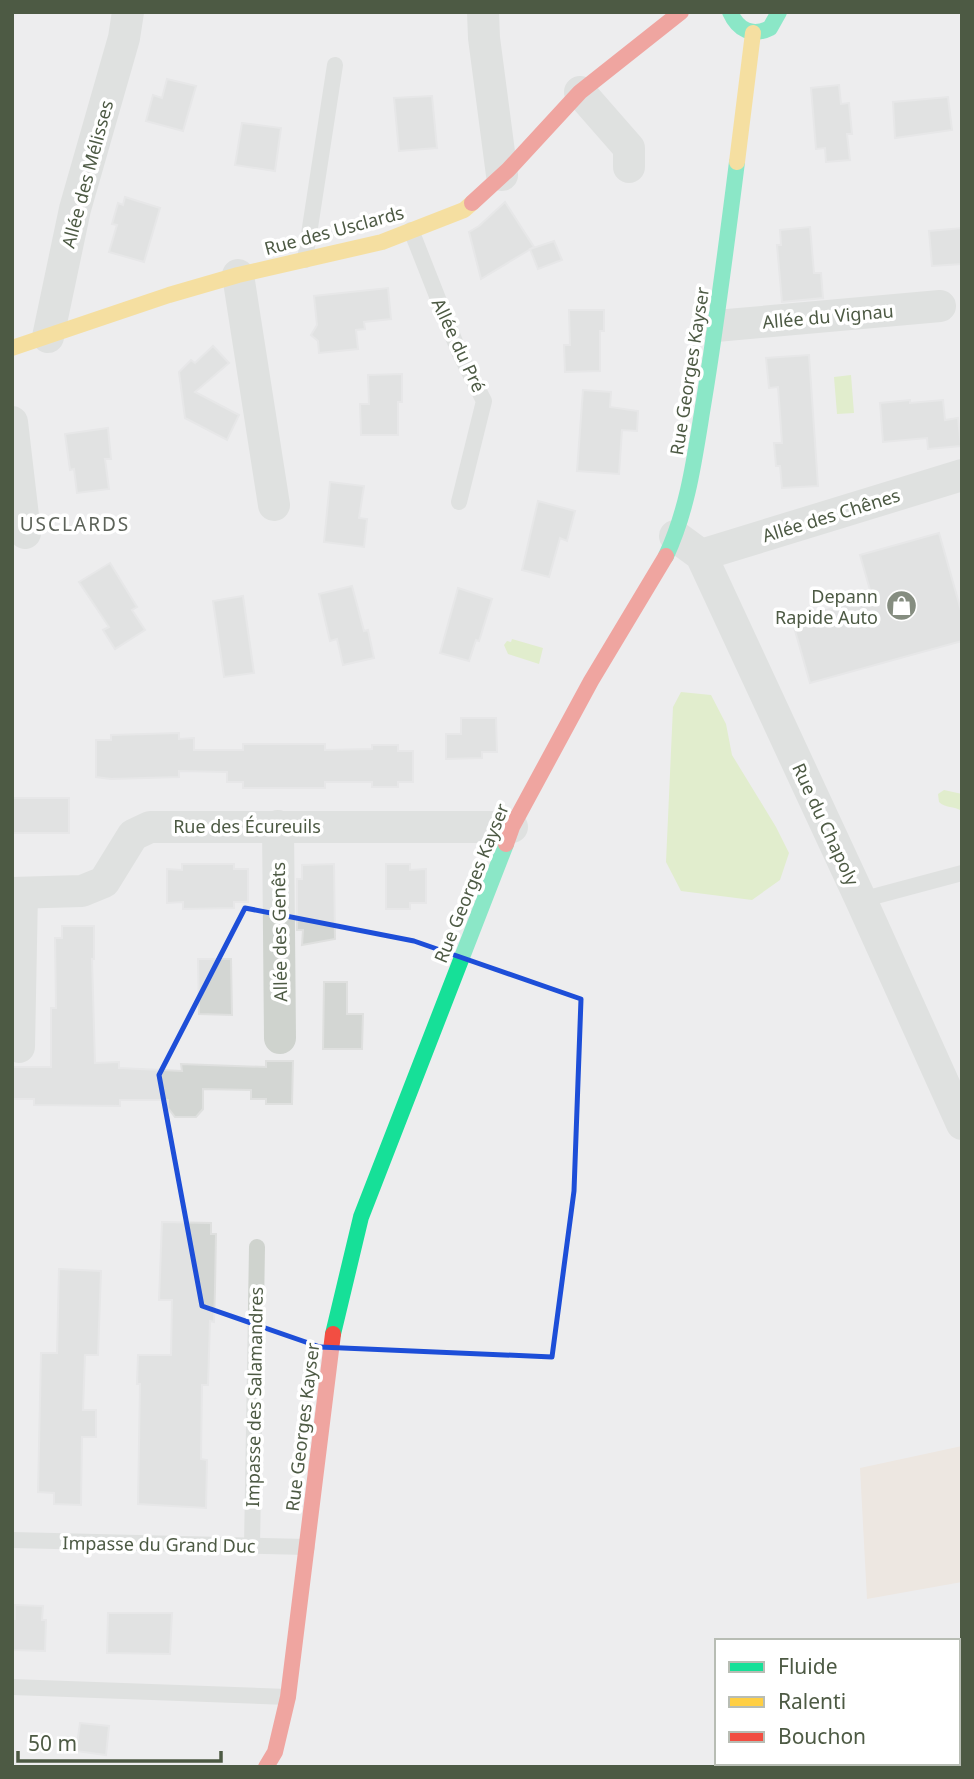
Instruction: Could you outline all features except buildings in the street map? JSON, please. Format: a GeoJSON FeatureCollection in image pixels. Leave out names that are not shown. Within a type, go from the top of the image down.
{"type":"FeatureCollection","features":[{"type":"Feature","properties":{"kind":"street","name":"Allée des Mélisses"},"geometry":{"type":"LineString","coordinates":[[48,337],[75,209],[124,38],[128,12]]}},
{"type":"Feature","properties":{"kind":"street"},"geometry":{"type":"LineString","coordinates":[[484,12],[484,38],[502,175]]}},
{"type":"Feature","properties":{"kind":"street","name":"Rue des Usclards"},"geometry":{"type":"LineString","coordinates":[[12,348],[169,295],[238,275],[382,242],[464,211],[580,92],[681,12]]}},
{"type":"Feature","properties":{"kind":"street"},"geometry":{"type":"LineString","coordinates":[[730,12],[737,27],[753,33],[771,28],[779,12]]}},
{"type":"Feature","properties":{"kind":"street","name":"Rue Georges Kayser"},"geometry":{"type":"LineString","coordinates":[[266,1767],[275,1752],[288,1697],[334,1327],[361,1217],[512,827],[591,681],[663,562],[675,536],[690,486],[716,326],[753,33]]}},
{"type":"Feature","properties":{"kind":"street"},"geometry":{"type":"LineString","coordinates":[[580,92],[629,148],[629,167]]}},
{"type":"Feature","properties":{"kind":"street"},"geometry":{"type":"LineString","coordinates":[[238,275],[274,505]]}},
{"type":"Feature","properties":{"kind":"street","name":"Allée du Vignau"},"geometry":{"type":"LineString","coordinates":[[716,326],[940,306]]}},
{"type":"Feature","properties":{"kind":"street"},"geometry":{"type":"LineString","coordinates":[[12,422],[25,533]]}},
{"type":"Feature","properties":{"kind":"street","name":"Allée des Chênes"},"geometry":{"type":"LineString","coordinates":[[701,555],[962,475]]}},
{"type":"Feature","properties":{"kind":"street","name":"Rue du Chapoly"},"geometry":{"type":"LineString","coordinates":[[675,536],[701,555],[962,1124]]}},
{"type":"Feature","properties":{"kind":"street","name":"Allée des Genêts"},"geometry":{"type":"LineString","coordinates":[[278,826],[280,1038]]}},
{"type":"Feature","properties":{"kind":"street","name":"Rue des Écureuils"},"geometry":{"type":"LineString","coordinates":[[17,893],[82,891],[104,882],[133,835],[150,827],[512,827]]}},
{"type":"Feature","properties":{"kind":"street"},"geometry":{"type":"LineString","coordinates":[[17,893],[19,1047]]}},
{"type":"Feature","properties":{"kind":"lane"},"geometry":{"type":"LineString","coordinates":[[305,260],[335,65]]}},
{"type":"Feature","properties":{"kind":"lane","name":"Allée du Pré"},"geometry":{"type":"LineString","coordinates":[[411,230],[459,352],[484,401],[459,502]]}},
{"type":"Feature","properties":{"kind":"lane"},"geometry":{"type":"LineString","coordinates":[[861,900],[962,873]]}},
{"type":"Feature","properties":{"kind":"lane","name":"Impasse des Salamandres"},"geometry":{"type":"LineString","coordinates":[[252,1546],[257,1247]]}},
{"type":"Feature","properties":{"kind":"lane","name":"Impasse du Grand Duc"},"geometry":{"type":"LineString","coordinates":[[12,1540],[306,1547]]}},
{"type":"Feature","properties":{"kind":"lane"},"geometry":{"type":"LineString","coordinates":[[12,1687],[288,1697]]}},
{"type":"Feature","properties":{"kind":"highlighted area"},"geometry":{"type":"Polygon","coordinates":[[[245,908],[414,941],[581,999],[574,1191],[552,1357],[320,1347],[202,1306],[159,1075],[245,908]]]}},
{"type":"Feature","properties":{"kind":"shaded area"},"geometry":{"type":"Polygon","coordinates":[[[851,375],[854,413],[837,414],[834,377],[851,375]]]}},
{"type":"Feature","properties":{"kind":"shaded area"},"geometry":{"type":"Polygon","coordinates":[[[512,639],[543,648],[539,664],[508,654],[504,645],[512,639]]]}},
{"type":"Feature","properties":{"kind":"shaded area"},"geometry":{"type":"Polygon","coordinates":[[[681,692],[711,695],[726,724],[732,755],[789,853],[780,880],[752,900],[681,891],[666,862],[673,707],[681,692]]]}},
{"type":"Feature","properties":{"kind":"shaded area"},"geometry":{"type":"Polygon","coordinates":[[[944,790],[962,794],[962,811],[939,802],[938,794],[944,790]]]}},
{"type":"Feature","properties":{"kind":"shaded area"},"geometry":{"type":"Polygon","coordinates":[[[962,1446],[962,1582],[867,1599],[860,1468],[962,1446]]]}},
{"type":"Feature","properties":{"kind":"traffic: fast"},"geometry":{"type":"LineString","coordinates":[[730,12],[741,27],[752,32],[770,28],[779,12]]}},
{"type":"Feature","properties":{"kind":"traffic: fast"},"geometry":{"type":"LineString","coordinates":[[666,556],[686,499],[694,460],[737,162]]}},
{"type":"Feature","properties":{"kind":"traffic: fast"},"geometry":{"type":"LineString","coordinates":[[333,1334],[361,1217],[506,844]]}},
{"type":"Feature","properties":{"kind":"traffic: slow"},"geometry":{"type":"LineString","coordinates":[[737,162],[753,33]]}},
{"type":"Feature","properties":{"kind":"traffic: slow"},"geometry":{"type":"LineString","coordinates":[[12,348],[169,295],[238,275],[382,242],[464,210],[472,203]]}},
{"type":"Feature","properties":{"kind":"traffic: jam"},"geometry":{"type":"LineString","coordinates":[[472,203],[508,170],[580,92],[681,12]]}},
{"type":"Feature","properties":{"kind":"traffic: jam"},"geometry":{"type":"LineString","coordinates":[[506,844],[512,827],[591,681],[666,556]]}},
{"type":"Feature","properties":{"kind":"traffic: jam"},"geometry":{"type":"LineString","coordinates":[[266,1767],[275,1752],[288,1697],[333,1334]]}},
{"type":"Feature","properties":{"kind":"place","name":"Depann Rapide Auto"},"geometry":{"type":"Point","coordinates":[901,606]}},
{"type":"Feature","properties":{"kind":"district","name":"USCLARDS"},"geometry":{"type":"Point","coordinates":[75,524]}}]}
